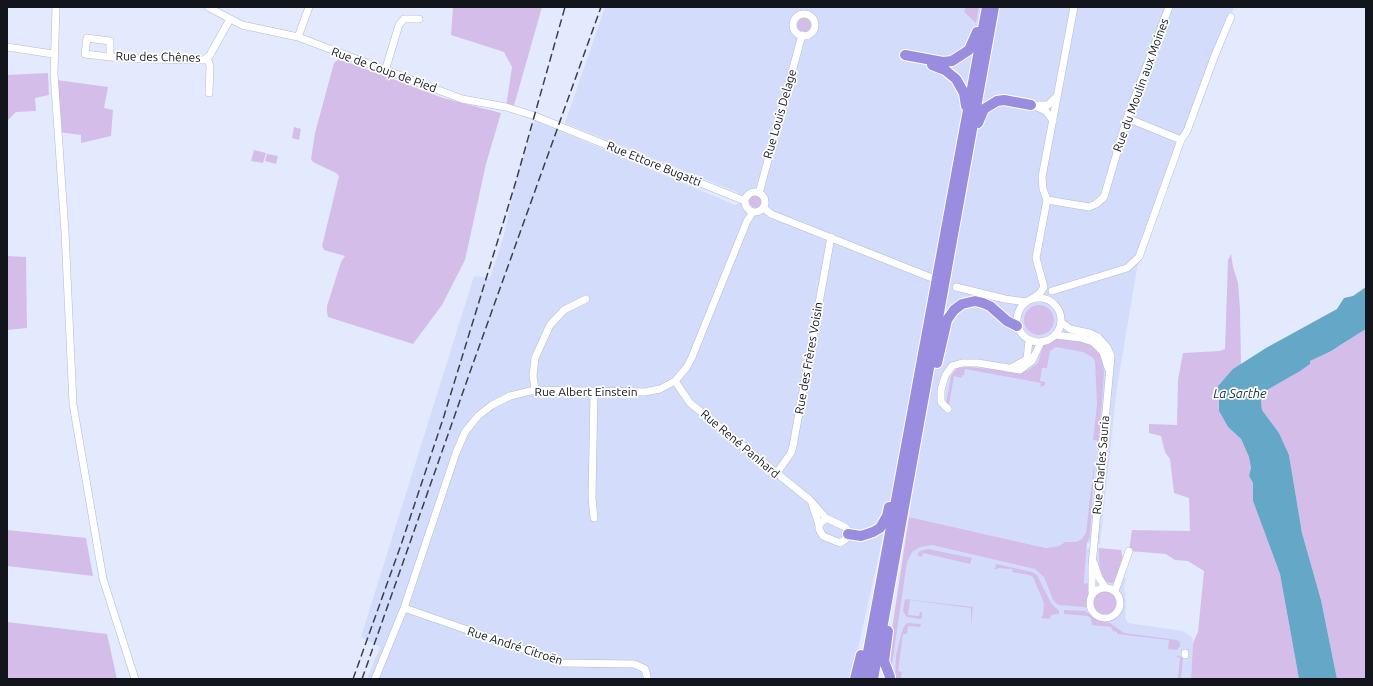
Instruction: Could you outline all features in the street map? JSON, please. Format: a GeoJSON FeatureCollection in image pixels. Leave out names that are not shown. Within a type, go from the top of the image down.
{"type":"FeatureCollection","features":[{"type":"Feature","properties":{"kind":"highway"},"geometry":{"type":"LineString","coordinates":[[966,116],[964,93],[960,85],[951,74],[945,70],[905,54],[943,62],[957,59],[969,50],[976,38],[983,7]]}},
{"type":"Feature","properties":{"kind":"highway"},"geometry":{"type":"LineString","coordinates":[[863,679],[987,7]]}},
{"type":"Feature","properties":{"kind":"highway"},"geometry":{"type":"LineString","coordinates":[[873,679],[994,7]]}},
{"type":"Feature","properties":{"kind":"highway"},"geometry":{"type":"LineString","coordinates":[[956,216],[966,184],[977,126],[984,109],[989,104],[1000,100],[1032,105]]}},
{"type":"Feature","properties":{"kind":"highway"},"geometry":{"type":"LineString","coordinates":[[913,460],[920,436],[945,324],[954,310],[968,302],[983,303],[990,306],[1006,321],[1017,326]]}},
{"type":"Feature","properties":{"kind":"highway"},"geometry":{"type":"LineString","coordinates":[[848,534],[861,536],[880,528],[887,516],[895,481],[900,472]]}},
{"type":"Feature","properties":{"kind":"highway"},"geometry":{"type":"LineString","coordinates":[[856,679],[890,530]]}},
{"type":"Feature","properties":{"kind":"highway"},"geometry":{"type":"LineString","coordinates":[[886,606],[890,619],[884,661],[890,678]]}},
{"type":"Feature","properties":{"kind":"highway"},"geometry":{"type":"LineString","coordinates":[[878,679],[884,641],[881,636]]}},
{"type":"Feature","properties":{"kind":"street"},"geometry":{"type":"LineString","coordinates":[[56,7],[53,54],[66,254],[73,404],[103,579],[135,679]]}},
{"type":"Feature","properties":{"kind":"street","name":"Rue de Coup de Pied"},"geometry":{"type":"LineString","coordinates":[[208,7],[242,25],[298,38],[462,99],[513,109],[563,127]]}},
{"type":"Feature","properties":{"kind":"street"},"geometry":{"type":"LineString","coordinates":[[298,38],[309,7]]}},
{"type":"Feature","properties":{"kind":"street"},"geometry":{"type":"LineString","coordinates":[[808,15],[810,7]]}},
{"type":"Feature","properties":{"kind":"street"},"geometry":{"type":"LineString","coordinates":[[1037,268],[1052,291],[1061,322],[1055,335],[1048,340],[1041,342],[1029,340],[1017,326],[1019,311],[1028,301],[1044,288],[1043,281],[1037,268],[1036,258],[1047,200],[1042,183],[1074,7]]}},
{"type":"Feature","properties":{"kind":"street","name":"Rue du Moulin aux Moines"},"geometry":{"type":"LineString","coordinates":[[1047,200],[1089,207],[1104,197],[1127,118],[1169,7]]}},
{"type":"Feature","properties":{"kind":"street"},"geometry":{"type":"LineString","coordinates":[[808,15],[814,21],[815,27],[810,34],[802,36],[797,32],[794,24],[799,16],[808,15]]}},
{"type":"Feature","properties":{"kind":"street"},"geometry":{"type":"LineString","coordinates":[[1052,291],[1127,268],[1139,257],[1181,140],[1187,131],[1215,55],[1231,17]]}},
{"type":"Feature","properties":{"kind":"street","name":"Rue des Chênes"},"geometry":{"type":"LineString","coordinates":[[110,56],[201,60],[207,58],[230,19]]}},
{"type":"Feature","properties":{"kind":"street"},"geometry":{"type":"LineString","coordinates":[[385,71],[399,25],[404,19],[419,19]]}},
{"type":"Feature","properties":{"kind":"street","name":"Rue Louis Delage"},"geometry":{"type":"LineString","coordinates":[[759,193],[802,36]]}},
{"type":"Feature","properties":{"kind":"street"},"geometry":{"type":"LineString","coordinates":[[7,47],[53,54]]}},
{"type":"Feature","properties":{"kind":"street","name":"Rue des Chênes"},"geometry":{"type":"LineString","coordinates":[[207,58],[210,66],[209,93]]}},
{"type":"Feature","properties":{"kind":"street"},"geometry":{"type":"LineString","coordinates":[[1032,105],[1048,104],[1058,95]]}},
{"type":"Feature","properties":{"kind":"street"},"geometry":{"type":"LineString","coordinates":[[1032,105],[1046,111],[1053,121]]}},
{"type":"Feature","properties":{"kind":"street"},"geometry":{"type":"LineString","coordinates":[[1127,118],[1181,140]]}},
{"type":"Feature","properties":{"kind":"street","name":"Rue Ettore Bugatti"},"geometry":{"type":"LineString","coordinates":[[563,127],[745,201]]}},
{"type":"Feature","properties":{"kind":"street"},"geometry":{"type":"LineString","coordinates":[[759,193],[766,201],[765,209],[758,212],[752,212],[746,208],[745,201],[749,194],[759,193]]}},
{"type":"Feature","properties":{"kind":"street"},"geometry":{"type":"LineString","coordinates":[[765,209],[771,214],[932,278]]}},
{"type":"Feature","properties":{"kind":"street","name":"Rue Albert Einstein"},"geometry":{"type":"LineString","coordinates":[[375,679],[404,608],[456,453],[465,432],[478,416],[492,405],[510,396],[534,390],[645,392],[660,389],[675,381],[687,367],[692,357],[752,212]]}},
{"type":"Feature","properties":{"kind":"street","name":"Rue des Frères Voisin"},"geometry":{"type":"LineString","coordinates":[[776,474],[791,453],[793,446],[831,237]]}},
{"type":"Feature","properties":{"kind":"street"},"geometry":{"type":"LineString","coordinates":[[956,287],[1005,299],[1028,301],[1044,298],[1056,306]]}},
{"type":"Feature","properties":{"kind":"street"},"geometry":{"type":"LineString","coordinates":[[534,390],[533,376],[535,358],[550,325],[564,310],[586,299]]}},
{"type":"Feature","properties":{"kind":"street"},"geometry":{"type":"LineString","coordinates":[[1005,299],[1019,311]]}},
{"type":"Feature","properties":{"kind":"street","name":"Rue Charles Sauria"},"geometry":{"type":"LineString","coordinates":[[1061,322],[1070,329],[1092,334],[1104,343],[1110,354],[1093,561],[1092,595]]}},
{"type":"Feature","properties":{"kind":"street","name":"Rue Charles Sauria"},"geometry":{"type":"LineString","coordinates":[[1055,335],[1081,338],[1093,342],[1102,352],[1109,370]]}},
{"type":"Feature","properties":{"kind":"street"},"geometry":{"type":"LineString","coordinates":[[1011,368],[1028,358],[1029,340]]}},
{"type":"Feature","properties":{"kind":"street"},"geometry":{"type":"LineString","coordinates":[[948,409],[942,402],[941,390],[945,376],[955,364],[978,364],[1020,370],[1030,363],[1041,342]]}},
{"type":"Feature","properties":{"kind":"street","name":"Rue René Panhard"},"geometry":{"type":"LineString","coordinates":[[675,381],[690,403],[810,500],[826,518]]}},
{"type":"Feature","properties":{"kind":"street"},"geometry":{"type":"LineString","coordinates":[[594,392],[592,498],[594,518]]}},
{"type":"Feature","properties":{"kind":"street"},"geometry":{"type":"LineString","coordinates":[[810,500],[819,529],[823,536],[840,543],[846,539],[848,534],[845,527],[826,518],[819,525]]}},
{"type":"Feature","properties":{"kind":"street"},"geometry":{"type":"LineString","coordinates":[[1115,591],[1129,551]]}},
{"type":"Feature","properties":{"kind":"street","name":"Rue Charles Sauria"},"geometry":{"type":"LineString","coordinates":[[1093,561],[1099,578],[1106,588]]}},
{"type":"Feature","properties":{"kind":"street"},"geometry":{"type":"LineString","coordinates":[[1106,588],[1115,591],[1120,598],[1120,606],[1116,614],[1106,618],[1098,616],[1092,610],[1090,602],[1092,595],[1100,589],[1106,588]]}},
{"type":"Feature","properties":{"kind":"street","name":"Rue André Citroën"},"geometry":{"type":"LineString","coordinates":[[404,608],[563,663],[634,664],[645,670],[647,676]]}},
{"type":"Feature","properties":{"kind":"shaded area"},"geometry":{"type":"Polygon","coordinates":[[[453,7],[542,7],[513,109],[506,107],[512,67],[504,52],[451,35],[453,7]]]}},
{"type":"Feature","properties":{"kind":"shaded area"},"geometry":{"type":"Polygon","coordinates":[[[605,7],[1234,7],[1139,257],[1117,387],[1100,544],[1065,542],[1059,546],[1046,548],[909,517],[939,288],[851,679],[367,679],[380,647],[361,637],[474,276],[490,278],[504,235],[516,181],[535,117],[558,126],[560,131],[735,205],[744,201],[737,192],[565,123],[605,7]],[[756,192],[748,195],[745,204],[749,210],[755,213],[762,210],[766,203],[763,195],[756,192]]]}},
{"type":"Feature","properties":{"kind":"shaded area"},"geometry":{"type":"Polygon","coordinates":[[[966,7],[979,7],[976,23],[964,12],[966,7]]]}},
{"type":"Feature","properties":{"kind":"shaded area"},"geometry":{"type":"Polygon","coordinates":[[[804,18],[809,20],[811,25],[809,30],[804,32],[799,30],[797,25],[799,20],[804,18]]]}},
{"type":"Feature","properties":{"kind":"shaded area"},"geometry":{"type":"Polygon","coordinates":[[[339,59],[443,98],[501,113],[486,164],[465,260],[442,305],[413,344],[328,317],[327,306],[341,262],[345,256],[324,250],[322,246],[339,176],[336,173],[313,162],[311,159],[315,133],[334,63],[339,59]]]}},
{"type":"Feature","properties":{"kind":"shaded area"},"geometry":{"type":"Polygon","coordinates":[[[48,73],[49,95],[35,98],[36,111],[16,112],[7,121],[7,75],[48,73]]]}},
{"type":"Feature","properties":{"kind":"shaded area"},"geometry":{"type":"Polygon","coordinates":[[[57,80],[108,87],[104,108],[113,110],[111,136],[81,143],[81,135],[59,132],[57,80]]]}},
{"type":"Feature","properties":{"kind":"shaded area"},"geometry":{"type":"Polygon","coordinates":[[[294,127],[301,129],[299,140],[292,138],[294,127]]]}},
{"type":"Feature","properties":{"kind":"shaded area"},"geometry":{"type":"Polygon","coordinates":[[[254,150],[266,153],[263,163],[251,161],[254,150]]]}},
{"type":"Feature","properties":{"kind":"shaded area"},"geometry":{"type":"Polygon","coordinates":[[[267,154],[278,156],[276,164],[265,161],[267,154]]]}},
{"type":"Feature","properties":{"kind":"shaded area"},"geometry":{"type":"Polygon","coordinates":[[[753,194],[759,194],[763,198],[763,204],[759,208],[753,208],[749,204],[749,198],[753,194]]]}},
{"type":"Feature","properties":{"kind":"shaded area"},"geometry":{"type":"Polygon","coordinates":[[[1231,254],[1238,283],[1241,365],[1219,384],[1219,411],[1228,427],[1241,439],[1249,457],[1251,468],[1249,476],[1253,483],[1253,501],[1280,574],[1299,679],[1191,679],[1193,643],[1198,632],[1204,571],[1188,561],[1175,560],[1166,554],[1129,551],[1132,530],[1190,531],[1189,498],[1174,493],[1170,459],[1165,452],[1161,436],[1149,433],[1149,424],[1177,425],[1178,380],[1183,353],[1220,351],[1225,349],[1228,260],[1231,254]]]}},
{"type":"Feature","properties":{"kind":"shaded area"},"geometry":{"type":"Polygon","coordinates":[[[7,256],[26,257],[27,328],[7,330],[7,256]]]}},
{"type":"Feature","properties":{"kind":"shaded area"},"geometry":{"type":"Polygon","coordinates":[[[1039,305],[1050,309],[1054,320],[1050,331],[1039,335],[1028,331],[1024,320],[1028,309],[1039,305]]]}},
{"type":"Feature","properties":{"kind":"shaded area"},"geometry":{"type":"Polygon","coordinates":[[[1366,329],[1366,679],[1337,679],[1321,600],[1302,533],[1289,455],[1279,433],[1262,410],[1261,401],[1267,390],[1310,364],[1310,361],[1341,345],[1366,329]]]}},
{"type":"Feature","properties":{"kind":"shaded area"},"geometry":{"type":"Polygon","coordinates":[[[1060,338],[1087,343],[1098,350],[1101,356],[1104,372],[1099,441],[1093,440],[1097,404],[1095,361],[1092,357],[1083,352],[1056,347],[1050,351],[1047,368],[1042,368],[1040,381],[1045,382],[1045,385],[1040,387],[1041,383],[965,369],[962,378],[954,376],[949,405],[946,403],[951,376],[957,368],[969,367],[1018,372],[1027,371],[1038,363],[1043,346],[1048,342],[1060,338]]]}},
{"type":"Feature","properties":{"kind":"shaded area"},"geometry":{"type":"Polygon","coordinates":[[[1095,456],[1090,536],[1087,543],[1084,579],[1084,584],[1091,582],[1086,607],[1058,605],[1053,600],[1044,577],[1035,569],[932,545],[920,547],[912,552],[907,562],[891,671],[887,662],[909,517],[1046,548],[1059,546],[1065,542],[1076,542],[1082,539],[1086,533],[1095,456]]]}},
{"type":"Feature","properties":{"kind":"shaded area"},"geometry":{"type":"Polygon","coordinates":[[[7,530],[86,538],[93,576],[7,566],[7,530]]]}},
{"type":"Feature","properties":{"kind":"shaded area"},"geometry":{"type":"Polygon","coordinates":[[[907,530],[1058,551],[1099,548],[1099,563],[1103,578],[1126,577],[1124,589],[1126,601],[1125,618],[1128,623],[1183,631],[1192,637],[1193,646],[1191,679],[890,679],[888,667],[907,530]]]}},
{"type":"Feature","properties":{"kind":"shaded area"},"geometry":{"type":"Polygon","coordinates":[[[1099,548],[1121,550],[1123,559],[1115,582],[1106,582],[1101,573],[1099,548]]]}},
{"type":"Feature","properties":{"kind":"shaded area"},"geometry":{"type":"Polygon","coordinates":[[[928,549],[972,558],[970,564],[923,553],[922,557],[917,555],[920,551],[928,549]]]}},
{"type":"Feature","properties":{"kind":"shaded area"},"geometry":{"type":"Polygon","coordinates":[[[996,564],[1032,572],[1037,575],[1051,603],[1059,611],[1059,614],[1051,615],[1050,619],[1041,618],[1043,615],[1044,603],[1033,577],[1012,572],[1013,569],[999,568],[995,570],[996,564]]]}},
{"type":"Feature","properties":{"kind":"shaded area"},"geometry":{"type":"Polygon","coordinates":[[[1105,590],[1114,594],[1118,603],[1114,612],[1105,616],[1096,612],[1092,603],[1096,594],[1105,590]]]}},
{"type":"Feature","properties":{"kind":"shaded area"},"geometry":{"type":"Polygon","coordinates":[[[905,599],[973,607],[971,625],[971,608],[910,600],[908,615],[919,616],[920,612],[922,612],[922,617],[921,619],[907,617],[903,611],[905,599]]]}},
{"type":"Feature","properties":{"kind":"shaded area"},"geometry":{"type":"Polygon","coordinates":[[[1064,610],[1085,611],[1097,619],[1110,623],[1124,633],[1177,640],[1180,642],[1180,646],[1177,650],[1168,649],[1169,640],[1117,634],[1117,632],[1113,631],[1111,627],[1092,625],[1091,619],[1088,616],[1064,614],[1064,610]]]}},
{"type":"Feature","properties":{"kind":"shaded area"},"geometry":{"type":"Polygon","coordinates":[[[7,622],[107,634],[117,679],[7,679],[7,622]]]}},
{"type":"Feature","properties":{"kind":"shaded area"},"geometry":{"type":"Polygon","coordinates":[[[907,623],[921,624],[920,627],[908,626],[907,634],[903,634],[898,671],[902,672],[901,677],[904,679],[895,679],[896,655],[903,628],[907,623]]]}},
{"type":"Feature","properties":{"kind":"shaded area"},"geometry":{"type":"Polygon","coordinates":[[[1177,655],[1183,658],[1181,679],[1178,679],[1180,658],[1177,657],[1177,655]]]}},
{"type":"Feature","properties":{"kind":"water","name":"La Sarthe"},"geometry":{"type":"Polygon","coordinates":[[[1366,287],[1366,329],[1331,351],[1310,361],[1310,364],[1300,371],[1267,390],[1261,401],[1262,410],[1279,433],[1289,455],[1302,533],[1321,600],[1337,679],[1299,679],[1280,574],[1253,501],[1253,483],[1249,476],[1251,468],[1249,457],[1241,439],[1228,427],[1219,411],[1218,386],[1233,369],[1266,348],[1337,309],[1344,298],[1353,296],[1366,287]]]}},
{"type":"Feature","properties":{"kind":"railway"},"geometry":{"type":"LineString","coordinates":[[353,679],[402,542],[444,416],[516,181],[565,7]]}},
{"type":"Feature","properties":{"kind":"railway"},"geometry":{"type":"LineString","coordinates":[[362,679],[601,7]]}}]}
